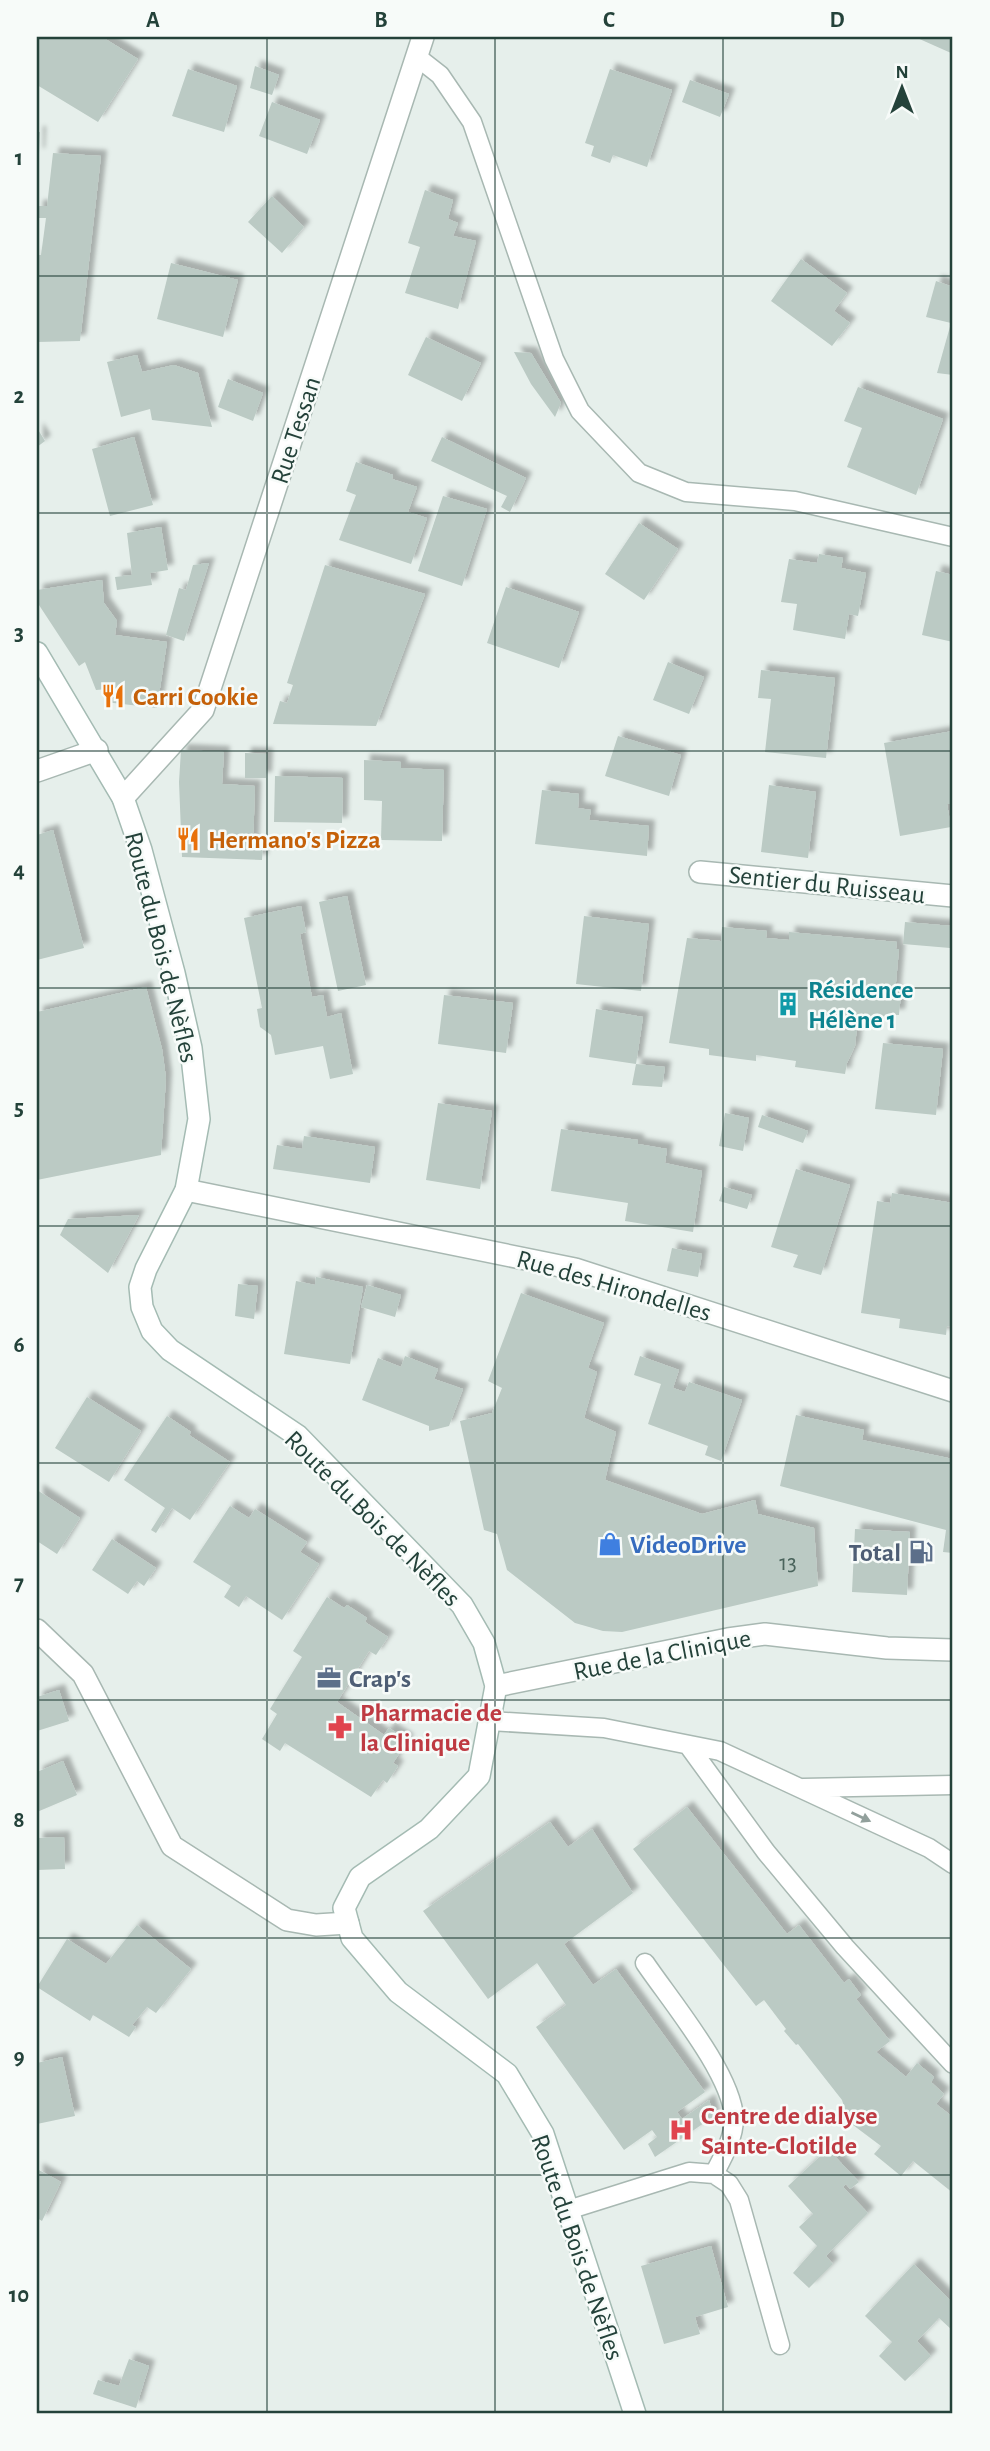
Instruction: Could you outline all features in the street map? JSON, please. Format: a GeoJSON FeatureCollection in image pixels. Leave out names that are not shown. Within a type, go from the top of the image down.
{"type":"FeatureCollection","features":[{"type":"Feature","properties":{"kind":"street","name":"Rue Tessan"},"geometry":{"type":"LineString","coordinates":[[123,798],[203,710],[420,47]]}},
{"type":"Feature","properties":{"kind":"street","name":"Route du Bois de Nèfles"},"geometry":{"type":"LineString","coordinates":[[37,653],[97,750],[123,798],[141,850],[174,972],[191,1048],[199,1119],[186,1190],[146,1269],[140,1287],[142,1307],[152,1331],[170,1349],[298,1436],[461,1605],[484,1643],[496,1686],[479,1776],[429,1829],[360,1877],[344,1908],[352,1938],[398,1992],[507,2074],[543,2134],[635,2414]]}},
{"type":"Feature","properties":{"kind":"street"},"geometry":{"type":"LineString","coordinates":[[37,771],[97,750]]}},
{"type":"Feature","properties":{"kind":"street","name":"Sentier du Ruisseau"},"geometry":{"type":"LineString","coordinates":[[700,872],[953,897]]}},
{"type":"Feature","properties":{"kind":"street","name":"Rue des Hirondelles"},"geometry":{"type":"LineString","coordinates":[[186,1190],[575,1269],[953,1391]]}},
{"type":"Feature","properties":{"kind":"street"},"geometry":{"type":"LineString","coordinates":[[37,1630],[83,1674],[173,1846],[287,1920],[316,1925],[348,1923]]}},
{"type":"Feature","properties":{"kind":"street","name":"Rue de la Clinique"},"geometry":{"type":"LineString","coordinates":[[496,1686],[728,1639],[765,1634],[887,1648],[953,1650]]}},
{"type":"Feature","properties":{"kind":"lane"},"geometry":{"type":"LineString","coordinates":[[420,47],[472,122],[554,359],[580,411],[639,473],[686,492],[795,501],[953,537]]}},
{"type":"Feature","properties":{"kind":"lane"},"geometry":{"type":"LineString","coordinates":[[490,1720],[604,1728],[720,1751],[929,1848],[953,1864]]}},
{"type":"Feature","properties":{"kind":"lane"},"geometry":{"type":"LineString","coordinates":[[688,1745],[766,1852],[845,1947],[953,2064]]}},
{"type":"Feature","properties":{"kind":"lane"},"geometry":{"type":"LineString","coordinates":[[800,1788],[953,1786]]}},
{"type":"Feature","properties":{"kind":"lane"},"geometry":{"type":"LineString","coordinates":[[645,1963],[726,2085],[734,2118],[728,2147],[714,2174]]}},
{"type":"Feature","properties":{"kind":"lane"},"geometry":{"type":"LineString","coordinates":[[568,2210],[689,2172],[714,2174],[729,2184],[739,2200],[780,2345]]}},
{"type":"Feature","properties":{"kind":"building"},"geometry":{"type":"Polygon","coordinates":[[[37,37],[102,37],[138,59],[98,122],[37,85],[37,37]]]}},
{"type":"Feature","properties":{"kind":"building"},"geometry":{"type":"Polygon","coordinates":[[[915,37],[953,37],[951,53],[915,37]]]}},
{"type":"Feature","properties":{"kind":"building"},"geometry":{"type":"Polygon","coordinates":[[[255,66],[279,75],[272,95],[250,88],[255,66]]]}},
{"type":"Feature","properties":{"kind":"building"},"geometry":{"type":"Polygon","coordinates":[[[188,69],[237,86],[224,132],[172,116],[188,69]]]}},
{"type":"Feature","properties":{"kind":"building"},"geometry":{"type":"Polygon","coordinates":[[[610,69],[672,90],[647,167],[613,155],[610,163],[591,156],[594,146],[585,143],[610,69]]]}},
{"type":"Feature","properties":{"kind":"building"},"geometry":{"type":"Polygon","coordinates":[[[690,80],[729,94],[720,117],[682,102],[690,80]]]}},
{"type":"Feature","properties":{"kind":"building"},"geometry":{"type":"Polygon","coordinates":[[[272,102],[320,120],[307,154],[259,136],[272,102]]]}},
{"type":"Feature","properties":{"kind":"building"},"geometry":{"type":"Polygon","coordinates":[[[37,132],[40,132],[39,154],[37,154],[37,132]]]}},
{"type":"Feature","properties":{"kind":"building"},"geometry":{"type":"Polygon","coordinates":[[[53,153],[101,156],[80,341],[37,342],[37,255],[41,255],[46,218],[37,218],[37,206],[47,206],[53,153]]]}},
{"type":"Feature","properties":{"kind":"building"},"geometry":{"type":"Polygon","coordinates":[[[425,190],[453,200],[448,219],[458,223],[453,236],[476,241],[458,309],[405,293],[420,247],[408,243],[425,190]]]}},
{"type":"Feature","properties":{"kind":"building"},"geometry":{"type":"Polygon","coordinates":[[[272,196],[304,227],[282,253],[248,222],[272,196]]]}},
{"type":"Feature","properties":{"kind":"building"},"geometry":{"type":"Polygon","coordinates":[[[801,259],[847,293],[834,311],[850,323],[832,346],[771,301],[801,259]]]}},
{"type":"Feature","properties":{"kind":"building"},"geometry":{"type":"Polygon","coordinates":[[[171,263],[238,280],[223,337],[157,319],[171,263]]]}},
{"type":"Feature","properties":{"kind":"building"},"geometry":{"type":"Polygon","coordinates":[[[936,281],[953,287],[953,375],[937,373],[951,323],[926,317],[936,281]]]}},
{"type":"Feature","properties":{"kind":"building"},"geometry":{"type":"Polygon","coordinates":[[[426,337],[481,363],[462,401],[408,375],[426,337]]]}},
{"type":"Feature","properties":{"kind":"building"},"geometry":{"type":"Polygon","coordinates":[[[514,352],[531,353],[561,403],[555,417],[531,384],[514,352]]]}},
{"type":"Feature","properties":{"kind":"building"},"geometry":{"type":"Polygon","coordinates":[[[137,355],[142,372],[174,365],[198,373],[212,427],[152,420],[150,409],[121,417],[107,362],[137,355]]]}},
{"type":"Feature","properties":{"kind":"building"},"geometry":{"type":"Polygon","coordinates":[[[228,379],[263,393],[253,421],[218,407],[228,379]]]}},
{"type":"Feature","properties":{"kind":"building"},"geometry":{"type":"Polygon","coordinates":[[[858,387],[943,419],[916,495],[847,467],[862,428],[844,421],[858,387]]]}},
{"type":"Feature","properties":{"kind":"building"},"geometry":{"type":"Polygon","coordinates":[[[37,428],[45,441],[37,447],[37,428]]]}},
{"type":"Feature","properties":{"kind":"building"},"geometry":{"type":"Polygon","coordinates":[[[134,437],[153,505],[110,516],[92,449],[134,437]]]}},
{"type":"Feature","properties":{"kind":"building"},"geometry":{"type":"Polygon","coordinates":[[[442,437],[526,478],[510,512],[501,507],[507,496],[431,461],[442,437]]]}},
{"type":"Feature","properties":{"kind":"building"},"geometry":{"type":"Polygon","coordinates":[[[356,462],[417,487],[408,512],[427,518],[411,564],[339,540],[356,495],[346,491],[356,462]]]}},
{"type":"Feature","properties":{"kind":"building"},"geometry":{"type":"Polygon","coordinates":[[[443,496],[487,509],[462,586],[418,571],[443,496]]]}},
{"type":"Feature","properties":{"kind":"building"},"geometry":{"type":"Polygon","coordinates":[[[639,523],[678,549],[644,600],[605,574],[639,523]]]}},
{"type":"Feature","properties":{"kind":"building"},"geometry":{"type":"Polygon","coordinates":[[[161,527],[168,570],[150,573],[152,585],[117,590],[115,577],[132,575],[127,533],[161,527]]]}},
{"type":"Feature","properties":{"kind":"building"},"geometry":{"type":"Polygon","coordinates":[[[819,554],[843,558],[841,568],[866,573],[858,616],[849,614],[845,639],[793,630],[797,604],[781,602],[789,559],[817,563],[819,554]]]}},
{"type":"Feature","properties":{"kind":"building"},"geometry":{"type":"Polygon","coordinates":[[[209,563],[184,641],[166,635],[179,588],[186,590],[193,565],[209,563]]]}},
{"type":"Feature","properties":{"kind":"building"},"geometry":{"type":"Polygon","coordinates":[[[325,565],[425,594],[376,726],[273,724],[280,701],[287,703],[293,685],[287,683],[325,565]]]}},
{"type":"Feature","properties":{"kind":"building"},"geometry":{"type":"Polygon","coordinates":[[[936,571],[953,575],[953,642],[922,635],[936,571]]]}},
{"type":"Feature","properties":{"kind":"building"},"geometry":{"type":"Polygon","coordinates":[[[102,580],[104,603],[117,621],[115,635],[167,642],[157,708],[105,702],[108,689],[96,690],[85,662],[79,666],[37,602],[37,590],[102,580]]]}},
{"type":"Feature","properties":{"kind":"building"},"geometry":{"type":"Polygon","coordinates":[[[506,587],[579,612],[559,668],[487,643],[506,587]]]}},
{"type":"Feature","properties":{"kind":"building"},"geometry":{"type":"Polygon","coordinates":[[[668,662],[704,677],[689,714],[653,700],[668,662]]]}},
{"type":"Feature","properties":{"kind":"building"},"geometry":{"type":"Polygon","coordinates":[[[761,670],[835,678],[826,758],[765,752],[771,699],[758,698],[761,670]]]}},
{"type":"Feature","properties":{"kind":"building"},"geometry":{"type":"Polygon","coordinates":[[[953,731],[953,804],[947,804],[951,827],[900,836],[884,743],[953,731]]]}},
{"type":"Feature","properties":{"kind":"building"},"geometry":{"type":"Polygon","coordinates":[[[618,736],[681,755],[669,796],[605,776],[618,736]]]}},
{"type":"Feature","properties":{"kind":"building"},"geometry":{"type":"Polygon","coordinates":[[[181,750],[224,752],[222,784],[255,786],[253,846],[263,846],[262,860],[182,857],[179,782],[181,750]]]}},
{"type":"Feature","properties":{"kind":"building"},"geometry":{"type":"Polygon","coordinates":[[[245,753],[267,754],[266,778],[245,778],[245,753]]]}},
{"type":"Feature","properties":{"kind":"building"},"geometry":{"type":"Polygon","coordinates":[[[364,760],[401,762],[401,768],[444,770],[442,841],[381,840],[382,801],[364,800],[364,760]]]}},
{"type":"Feature","properties":{"kind":"building"},"geometry":{"type":"Polygon","coordinates":[[[275,776],[343,778],[342,823],[274,822],[275,776]]]}},
{"type":"Feature","properties":{"kind":"building"},"geometry":{"type":"Polygon","coordinates":[[[769,785],[816,792],[808,858],[761,852],[769,785]]]}},
{"type":"Feature","properties":{"kind":"building"},"geometry":{"type":"Polygon","coordinates":[[[542,790],[579,794],[578,808],[591,810],[589,820],[649,826],[647,856],[535,844],[542,790]]]}},
{"type":"Feature","properties":{"kind":"building"},"geometry":{"type":"Polygon","coordinates":[[[53,830],[84,948],[37,960],[37,835],[53,830]]]}},
{"type":"Feature","properties":{"kind":"building"},"geometry":{"type":"Polygon","coordinates":[[[347,896],[366,985],[338,991],[319,902],[347,896]]]}},
{"type":"Feature","properties":{"kind":"building"},"geometry":{"type":"Polygon","coordinates":[[[301,906],[306,932],[300,934],[312,997],[323,995],[327,1017],[341,1013],[353,1074],[330,1079],[323,1046],[275,1055],[271,1035],[260,1027],[257,1009],[262,1008],[244,918],[301,906]]]}},
{"type":"Feature","properties":{"kind":"building"},"geometry":{"type":"Polygon","coordinates":[[[584,916],[649,924],[641,991],[576,984],[584,916]]]}},
{"type":"Feature","properties":{"kind":"building"},"geometry":{"type":"Polygon","coordinates":[[[905,922],[952,926],[950,948],[903,944],[905,922]]]}},
{"type":"Feature","properties":{"kind":"building","name":"Résidence Hélène 1"},"geometry":{"type":"Polygon","coordinates":[[[722,927],[767,931],[766,938],[789,940],[789,932],[897,942],[896,949],[899,949],[895,993],[901,993],[899,1015],[887,1015],[857,1027],[855,1046],[845,1074],[795,1067],[796,1061],[756,1055],[756,1061],[709,1055],[709,1049],[669,1043],[687,938],[721,941],[722,927]]]}},
{"type":"Feature","properties":{"kind":"building"},"geometry":{"type":"Polygon","coordinates":[[[146,987],[162,1049],[166,1078],[161,1155],[37,1180],[37,1012],[146,987]]]}},
{"type":"Feature","properties":{"kind":"building"},"geometry":{"type":"Polygon","coordinates":[[[444,995],[513,1003],[506,1053],[438,1044],[444,995]]]}},
{"type":"Feature","properties":{"kind":"building"},"geometry":{"type":"Polygon","coordinates":[[[596,1009],[643,1017],[636,1064],[589,1057],[596,1009]]]}},
{"type":"Feature","properties":{"kind":"building"},"geometry":{"type":"Polygon","coordinates":[[[883,1043],[943,1049],[936,1115],[875,1109],[883,1043]]]}},
{"type":"Feature","properties":{"kind":"building"},"geometry":{"type":"Polygon","coordinates":[[[636,1064],[665,1067],[662,1087],[632,1085],[636,1064]]]}},
{"type":"Feature","properties":{"kind":"building"},"geometry":{"type":"Polygon","coordinates":[[[438,1103],[492,1111],[480,1189],[426,1180],[438,1103]]]}},
{"type":"Feature","properties":{"kind":"building"},"geometry":{"type":"Polygon","coordinates":[[[725,1113],[749,1118],[743,1151],[719,1146],[725,1113]]]}},
{"type":"Feature","properties":{"kind":"building"},"geometry":{"type":"Polygon","coordinates":[[[762,1115],[808,1131],[803,1143],[758,1127],[762,1115]]]}},
{"type":"Feature","properties":{"kind":"building"},"geometry":{"type":"Polygon","coordinates":[[[561,1129],[638,1140],[638,1144],[667,1149],[665,1163],[702,1171],[693,1232],[625,1221],[628,1203],[551,1191],[561,1129]]]}},
{"type":"Feature","properties":{"kind":"building"},"geometry":{"type":"Polygon","coordinates":[[[304,1136],[375,1147],[370,1183],[273,1169],[277,1145],[302,1149],[304,1136]]]}},
{"type":"Feature","properties":{"kind":"building"},"geometry":{"type":"Polygon","coordinates":[[[796,1169],[850,1185],[821,1275],[793,1267],[798,1255],[771,1247],[796,1169]]]}},
{"type":"Feature","properties":{"kind":"building"},"geometry":{"type":"Polygon","coordinates":[[[724,1187],[752,1195],[747,1209],[719,1201],[724,1187]]]}},
{"type":"Feature","properties":{"kind":"building"},"geometry":{"type":"Polygon","coordinates":[[[892,1193],[953,1203],[953,1327],[947,1326],[946,1335],[899,1328],[900,1319],[861,1313],[877,1201],[890,1203],[892,1193]]]}},
{"type":"Feature","properties":{"kind":"building"},"geometry":{"type":"Polygon","coordinates":[[[139,1215],[108,1273],[60,1235],[68,1219],[139,1215]]]}},
{"type":"Feature","properties":{"kind":"building"},"geometry":{"type":"Polygon","coordinates":[[[672,1248],[702,1254],[698,1277],[667,1271],[672,1248]]]}},
{"type":"Feature","properties":{"kind":"building"},"geometry":{"type":"Polygon","coordinates":[[[316,1277],[363,1287],[350,1364],[284,1354],[296,1281],[315,1285],[316,1277]]]}},
{"type":"Feature","properties":{"kind":"building"},"geometry":{"type":"Polygon","coordinates":[[[238,1284],[258,1286],[254,1319],[235,1316],[238,1284]]]}},
{"type":"Feature","properties":{"kind":"building"},"geometry":{"type":"Polygon","coordinates":[[[367,1285],[401,1295],[395,1317],[361,1307],[367,1285]]]}},
{"type":"Feature","properties":{"kind":"building"},"geometry":{"type":"Polygon","coordinates":[[[521,1293],[604,1323],[588,1368],[597,1372],[584,1418],[616,1432],[605,1480],[702,1514],[755,1500],[758,1514],[814,1528],[818,1586],[622,1632],[603,1631],[575,1623],[507,1570],[497,1534],[484,1530],[460,1421],[492,1413],[502,1388],[488,1381],[521,1293]]]}},
{"type":"Feature","properties":{"kind":"building"},"geometry":{"type":"Polygon","coordinates":[[[405,1356],[438,1369],[434,1379],[463,1389],[449,1426],[429,1431],[429,1426],[362,1400],[378,1358],[401,1367],[405,1356]]]}},
{"type":"Feature","properties":{"kind":"building"},"geometry":{"type":"Polygon","coordinates":[[[640,1356],[679,1370],[673,1388],[685,1392],[689,1382],[742,1400],[721,1461],[705,1455],[708,1446],[648,1424],[661,1384],[634,1375],[640,1356]]]}},
{"type":"Feature","properties":{"kind":"building"},"geometry":{"type":"Polygon","coordinates":[[[87,1397],[141,1431],[109,1482],[55,1448],[87,1397]]]}},
{"type":"Feature","properties":{"kind":"building"},"geometry":{"type":"Polygon","coordinates":[[[796,1415],[864,1430],[862,1440],[953,1459],[953,1553],[943,1552],[946,1530],[780,1486],[796,1415]]]}},
{"type":"Feature","properties":{"kind":"building"},"geometry":{"type":"Polygon","coordinates":[[[167,1416],[191,1432],[189,1435],[230,1462],[190,1520],[172,1508],[156,1533],[151,1530],[165,1508],[124,1480],[167,1416]]]}},
{"type":"Feature","properties":{"kind":"building"},"geometry":{"type":"Polygon","coordinates":[[[37,1490],[80,1518],[57,1554],[37,1541],[37,1490]]]}},
{"type":"Feature","properties":{"kind":"building"},"geometry":{"type":"Polygon","coordinates":[[[230,1506],[249,1518],[255,1509],[307,1542],[300,1552],[319,1564],[282,1620],[246,1596],[239,1607],[224,1597],[231,1586],[193,1562],[230,1506]]]}},
{"type":"Feature","properties":{"kind":"building"},"geometry":{"type":"Polygon","coordinates":[[[855,1529],[910,1532],[907,1595],[852,1592],[855,1529]]]}},
{"type":"Feature","properties":{"kind":"building"},"geometry":{"type":"Polygon","coordinates":[[[112,1539],[156,1568],[144,1586],[137,1581],[128,1594],[92,1570],[112,1539]]]}},
{"type":"Feature","properties":{"kind":"building"},"geometry":{"type":"Polygon","coordinates":[[[327,1597],[344,1608],[347,1605],[367,1618],[365,1622],[388,1637],[376,1655],[369,1651],[337,1702],[384,1735],[389,1728],[408,1740],[393,1763],[398,1766],[387,1783],[383,1780],[371,1797],[285,1743],[280,1751],[262,1739],[277,1714],[270,1709],[302,1657],[293,1651],[327,1597]]]}},
{"type":"Feature","properties":{"kind":"building"},"geometry":{"type":"Polygon","coordinates":[[[59,1690],[69,1721],[37,1731],[37,1697],[59,1690]]]}},
{"type":"Feature","properties":{"kind":"building"},"geometry":{"type":"Polygon","coordinates":[[[63,1761],[77,1795],[37,1812],[37,1772],[63,1761]]]}},
{"type":"Feature","properties":{"kind":"building"},"geometry":{"type":"Polygon","coordinates":[[[687,1807],[787,1934],[799,1925],[844,1983],[849,1979],[861,1995],[856,1999],[890,2041],[876,2052],[906,2077],[917,2063],[934,2077],[931,2082],[944,2094],[936,2104],[953,2117],[953,2193],[913,2161],[901,2176],[874,2154],[881,2146],[849,2122],[842,2100],[798,2044],[784,2031],[786,2029],[764,2000],[756,2006],[633,1849],[687,1807]]]}},
{"type":"Feature","properties":{"kind":"building"},"geometry":{"type":"Polygon","coordinates":[[[550,1822],[568,1847],[592,1829],[633,1893],[564,1944],[593,1985],[616,1969],[705,2092],[677,2112],[682,2119],[709,2100],[714,2116],[655,2157],[648,2144],[657,2137],[652,2130],[624,2150],[536,2027],[566,2005],[537,1963],[488,1999],[423,1911],[550,1822]]]}},
{"type":"Feature","properties":{"kind":"building"},"geometry":{"type":"Polygon","coordinates":[[[64,1837],[65,1869],[37,1870],[37,1838],[64,1837]]]}},
{"type":"Feature","properties":{"kind":"building"},"geometry":{"type":"Polygon","coordinates":[[[137,1925],[191,1969],[156,2013],[147,2007],[132,2025],[136,2027],[129,2037],[93,2015],[90,2021],[37,1987],[67,1939],[106,1964],[137,1925]]]}},
{"type":"Feature","properties":{"kind":"building"},"geometry":{"type":"Polygon","coordinates":[[[62,2057],[75,2116],[37,2124],[37,2063],[62,2057]]]}},
{"type":"Feature","properties":{"kind":"building"},"geometry":{"type":"Polygon","coordinates":[[[828,2149],[859,2182],[850,2189],[846,2184],[843,2187],[868,2213],[826,2256],[833,2264],[809,2288],[793,2273],[817,2246],[799,2227],[813,2214],[788,2186],[828,2149]]]}},
{"type":"Feature","properties":{"kind":"building"},"geometry":{"type":"Polygon","coordinates":[[[37,2169],[61,2182],[42,2221],[37,2218],[37,2169]]]}},
{"type":"Feature","properties":{"kind":"building"},"geometry":{"type":"Polygon","coordinates":[[[711,2246],[728,2307],[695,2317],[700,2334],[664,2344],[641,2266],[711,2246]]]}},
{"type":"Feature","properties":{"kind":"building"},"geometry":{"type":"Polygon","coordinates":[[[914,2264],[953,2303],[953,2331],[939,2318],[917,2341],[931,2356],[905,2381],[879,2356],[892,2342],[865,2316],[914,2264]]]}},
{"type":"Feature","properties":{"kind":"building"},"geometry":{"type":"Polygon","coordinates":[[[129,2359],[149,2366],[136,2408],[93,2394],[98,2380],[119,2386],[129,2359]]]}},
{"type":"Feature","properties":{"kind":"place","name":"Carri Cookie"},"geometry":{"type":"Point","coordinates":[113,696]}},
{"type":"Feature","properties":{"kind":"place","name":"Hermano's Pizza"},"geometry":{"type":"Point","coordinates":[188,839]}},
{"type":"Feature","properties":{"kind":"place","name":"Résidence Hélène 1"},"geometry":{"type":"Point","coordinates":[788,1004]}},
{"type":"Feature","properties":{"kind":"place","name":"VideoDrive"},"geometry":{"type":"Point","coordinates":[610,1544]}},
{"type":"Feature","properties":{"kind":"place","name":"Total"},"geometry":{"type":"Point","coordinates":[921,1552]}},
{"type":"Feature","properties":{"kind":"place","name":"Crap's"},"geometry":{"type":"Point","coordinates":[329,1678]}},
{"type":"Feature","properties":{"kind":"place","name":"Pharmacie de la Clinique"},"geometry":{"type":"Point","coordinates":[340,1727]}},
{"type":"Feature","properties":{"kind":"place","name":"Centre de dialyse Sainte-Clotilde"},"geometry":{"type":"Point","coordinates":[681,2130]}}]}
